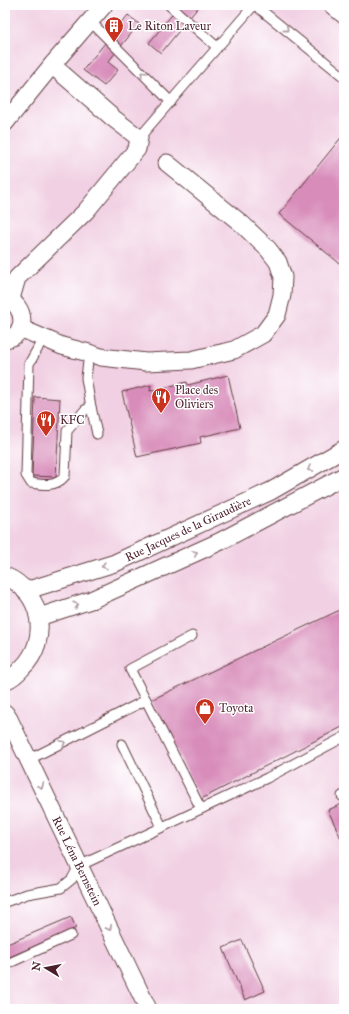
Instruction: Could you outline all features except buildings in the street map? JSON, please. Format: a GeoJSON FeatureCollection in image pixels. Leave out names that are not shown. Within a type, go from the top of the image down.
{"type":"FeatureCollection","features":[{"type":"Feature","properties":{"kind":"street"},"geometry":{"type":"LineString","coordinates":[[5,123],[52,65],[104,5]]}},
{"type":"Feature","properties":{"kind":"street"},"geometry":{"type":"LineString","coordinates":[[332,5],[344,15]]}},
{"type":"Feature","properties":{"kind":"street"},"geometry":{"type":"LineString","coordinates":[[5,339],[15,334],[20,328],[22,320],[21,312],[17,305],[8,299],[17,278],[86,211],[137,149],[139,138],[113,118],[52,65]]}},
{"type":"Feature","properties":{"kind":"street"},"geometry":{"type":"LineString","coordinates":[[20,328],[62,346],[101,357],[146,362],[191,360],[234,350],[263,334],[276,315],[282,295],[284,277],[278,262],[268,249],[242,224],[167,164]]}},
{"type":"Feature","properties":{"kind":"street","name":"Rue Jacques de la Giraudière"},"geometry":{"type":"LineString","coordinates":[[25,591],[115,563],[271,491],[344,449]]}},
{"type":"Feature","properties":{"kind":"street","name":"Rue Jacques de la Giraudière"},"geometry":{"type":"LineString","coordinates":[[39,617],[91,600],[219,542],[344,476]]}},
{"type":"Feature","properties":{"kind":"street"},"geometry":{"type":"LineString","coordinates":[[5,681],[12,678],[30,661],[38,642],[39,617],[31,598],[16,580],[6,573]]}},
{"type":"Feature","properties":{"kind":"street","name":"Rue Léna Bernstein"},"geometry":{"type":"LineString","coordinates":[[5,713],[148,1009]]}},
{"type":"Feature","properties":{"kind":"lane"},"geometry":{"type":"LineString","coordinates":[[169,5],[217,47]]}},
{"type":"Feature","properties":{"kind":"lane"},"geometry":{"type":"LineString","coordinates":[[139,138],[255,5],[344,77]]}},
{"type":"Feature","properties":{"kind":"lane"},"geometry":{"type":"LineString","coordinates":[[90,22],[171,102]]}},
{"type":"Feature","properties":{"kind":"lane"},"geometry":{"type":"LineString","coordinates":[[42,337],[29,364],[26,475],[31,483],[42,485],[55,484],[65,476],[67,431],[84,410],[91,407]]}},
{"type":"Feature","properties":{"kind":"lane"},"geometry":{"type":"LineString","coordinates":[[89,353],[86,378],[97,434]]}},
{"type":"Feature","properties":{"kind":"lane"},"geometry":{"type":"LineString","coordinates":[[192,636],[130,669],[201,809]]}},
{"type":"Feature","properties":{"kind":"lane"},"geometry":{"type":"LineString","coordinates":[[28,760],[146,700]]}},
{"type":"Feature","properties":{"kind":"lane"},"geometry":{"type":"LineString","coordinates":[[5,902],[27,894],[61,888],[72,879],[79,866],[267,778],[344,737]]}},
{"type":"Feature","properties":{"kind":"lane"},"geometry":{"type":"LineString","coordinates":[[122,744],[162,828]]}},
{"type":"Feature","properties":{"kind":"lane"},"geometry":{"type":"LineString","coordinates":[[5,965],[72,934]]}},
{"type":"Feature","properties":{"kind":"shaded area"},"geometry":{"type":"Polygon","coordinates":[[[5,5],[344,5],[344,1009],[5,1009],[5,5]]]}},
{"type":"Feature","properties":{"kind":"place","name":"Le Riton Laveur"},"geometry":{"type":"Point","coordinates":[114,43]}},
{"type":"Feature","properties":{"kind":"place","name":"Place des Oliviers"},"geometry":{"type":"Point","coordinates":[161,414]}},
{"type":"Feature","properties":{"kind":"place","name":"KFC"},"geometry":{"type":"Point","coordinates":[46,437]}},
{"type":"Feature","properties":{"kind":"place","name":"Toyota"},"geometry":{"type":"Point","coordinates":[205,725]}}]}
